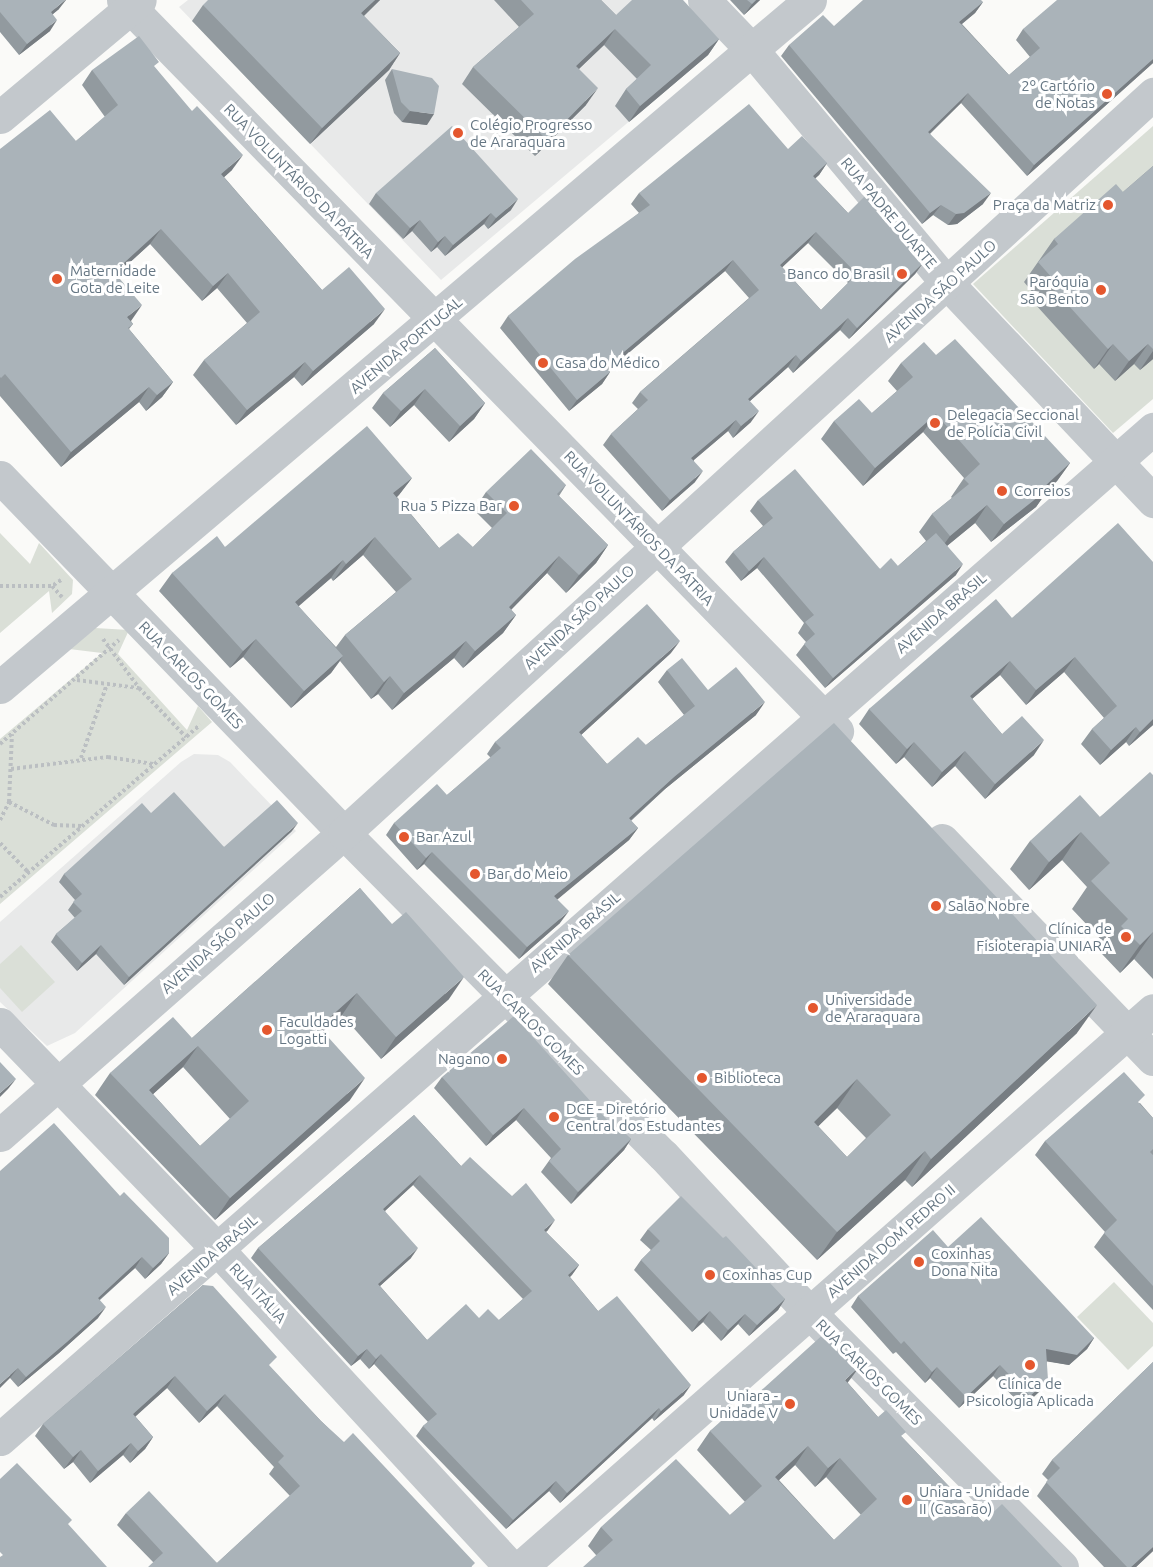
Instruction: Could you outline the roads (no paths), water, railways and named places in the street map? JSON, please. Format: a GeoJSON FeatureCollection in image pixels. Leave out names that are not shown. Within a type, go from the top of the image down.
{"type":"FeatureCollection","features":[{"type":"Feature","properties":{"kind":"street","name":"RUA PADRE DUARTE"},"geometry":{"type":"LineString","coordinates":[[704,0],[752,50],[948,284],[1153,501]]}},
{"type":"Feature","properties":{"kind":"street","name":"AVENIDA PORTUGAL"},"geometry":{"type":"LineString","coordinates":[[0,687],[110,591],[435,321],[810,0]]}},
{"type":"Feature","properties":{"kind":"street"},"geometry":{"type":"LineString","coordinates":[[0,117],[131,2]]}},
{"type":"Feature","properties":{"kind":"street","name":"RUA VOLUNTÁRIOS DA PÁTRIA"},"geometry":{"type":"LineString","coordinates":[[131,2],[435,321],[855,749]]}},
{"type":"Feature","properties":{"kind":"street","name":"AVENIDA SÃO PAULO"},"geometry":{"type":"LineString","coordinates":[[0,1135],[344,833],[656,545],[948,284],[1153,94]]}},
{"type":"Feature","properties":{"kind":"street","name":"AVENIDA BRASIL"},"geometry":{"type":"LineString","coordinates":[[0,1439],[218,1250],[822,716],[1153,429]]}},
{"type":"Feature","properties":{"kind":"street","name":"RUA CARLOS GOMES"},"geometry":{"type":"LineString","coordinates":[[0,477],[344,833],[663,1155],[810,1312],[1062,1567]]}},
{"type":"Feature","properties":{"kind":"street"},"geometry":{"type":"LineString","coordinates":[[920,817],[1153,1059]]}},
{"type":"Feature","properties":{"kind":"street","name":"AVENIDA DOM PEDRO II"},"geometry":{"type":"LineString","coordinates":[[521,1567],[1153,1010]]}},
{"type":"Feature","properties":{"kind":"street","name":"RUA ITÁLIA"},"geometry":{"type":"LineString","coordinates":[[0,1024],[218,1250],[512,1567]]}},
{"type":"Feature","properties":{"kind":"place","name":"2º Cartório de Notas"},"geometry":{"type":"Point","coordinates":[1107,94]}},
{"type":"Feature","properties":{"kind":"place","name":"Colégio Progresso de Araraquara"},"geometry":{"type":"Point","coordinates":[458,133]}},
{"type":"Feature","properties":{"kind":"place","name":"Praça da Matriz"},"geometry":{"type":"Point","coordinates":[1108,205]}},
{"type":"Feature","properties":{"kind":"place","name":"Banco do Brasil"},"geometry":{"type":"Point","coordinates":[902,274]}},
{"type":"Feature","properties":{"kind":"place","name":"Maternidade Gota de Leite"},"geometry":{"type":"Point","coordinates":[57,279]}},
{"type":"Feature","properties":{"kind":"place","name":"Paróquia São Bento"},"geometry":{"type":"Point","coordinates":[1101,290]}},
{"type":"Feature","properties":{"kind":"place","name":"Casa do Médico"},"geometry":{"type":"Point","coordinates":[543,363]}},
{"type":"Feature","properties":{"kind":"place","name":"Delegacia Seccional de Polícia Civil"},"geometry":{"type":"Point","coordinates":[935,423]}},
{"type":"Feature","properties":{"kind":"place","name":"Correios"},"geometry":{"type":"Point","coordinates":[1002,491]}},
{"type":"Feature","properties":{"kind":"place","name":"Rua 5 Pizza Bar"},"geometry":{"type":"Point","coordinates":[514,506]}},
{"type":"Feature","properties":{"kind":"place","name":"Bar Azul"},"geometry":{"type":"Point","coordinates":[404,837]}},
{"type":"Feature","properties":{"kind":"place","name":"Bar do Meio"},"geometry":{"type":"Point","coordinates":[475,874]}},
{"type":"Feature","properties":{"kind":"place","name":"Salão Nobre"},"geometry":{"type":"Point","coordinates":[936,906]}},
{"type":"Feature","properties":{"kind":"place","name":"Clínica de Fisioterapia UNIARA"},"geometry":{"type":"Point","coordinates":[1126,937]}},
{"type":"Feature","properties":{"kind":"place","name":"Universidade de Araraquara"},"geometry":{"type":"Point","coordinates":[813,1008]}},
{"type":"Feature","properties":{"kind":"place","name":"Faculdades Logatti"},"geometry":{"type":"Point","coordinates":[267,1030]}},
{"type":"Feature","properties":{"kind":"place","name":"Nagano"},"geometry":{"type":"Point","coordinates":[502,1059]}},
{"type":"Feature","properties":{"kind":"place","name":"Biblioteca"},"geometry":{"type":"Point","coordinates":[702,1078]}},
{"type":"Feature","properties":{"kind":"place","name":"DCE - Diretório Central dos Estudantes"},"geometry":{"type":"Point","coordinates":[554,1117]}},
{"type":"Feature","properties":{"kind":"place","name":"Coxinhas Dona Nita"},"geometry":{"type":"Point","coordinates":[919,1262]}},
{"type":"Feature","properties":{"kind":"place","name":"Coxinhas Cup"},"geometry":{"type":"Point","coordinates":[710,1275]}},
{"type":"Feature","properties":{"kind":"place","name":"Clínica de Psicologia Aplicada"},"geometry":{"type":"Point","coordinates":[1030,1365]}},
{"type":"Feature","properties":{"kind":"place","name":"Uniara - Unidade V"},"geometry":{"type":"Point","coordinates":[790,1404]}},
{"type":"Feature","properties":{"kind":"place","name":"Uniara - Unidade II (Casarão)"},"geometry":{"type":"Point","coordinates":[907,1500]}}]}
